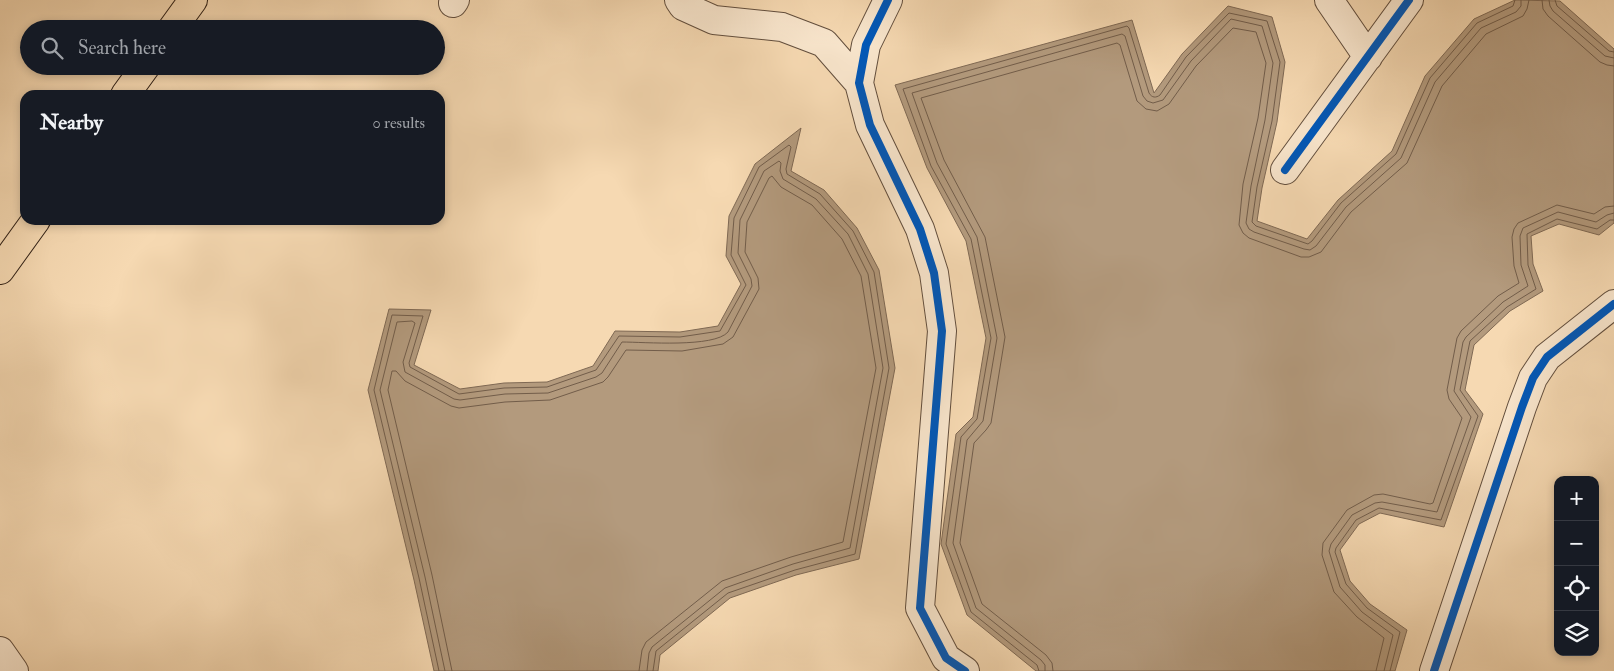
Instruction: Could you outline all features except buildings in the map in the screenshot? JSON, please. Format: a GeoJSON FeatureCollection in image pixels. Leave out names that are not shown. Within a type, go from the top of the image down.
{"type":"FeatureCollection","features":[{"type":"Feature","properties":{"kind":"main road"},"geometry":{"type":"LineString","coordinates":[[179,20],[193,0]]}},
{"type":"Feature","properties":{"kind":"main road"},"geometry":{"type":"LineString","coordinates":[[129,90],[139,75]]}},
{"type":"Feature","properties":{"kind":"main road"},"geometry":{"type":"LineString","coordinates":[[0,270],[32,225]]}},
{"type":"Feature","properties":{"kind":"street"},"geometry":{"type":"LineString","coordinates":[[679,0],[683,6],[714,20],[782,27],[824,43],[860,83]]}},
{"type":"Feature","properties":{"kind":"street"},"geometry":{"type":"LineString","coordinates":[[888,0],[866,44],[860,83],[870,125],[920,229],[934,273],[942,331],[920,608],[946,658],[965,671]]}},
{"type":"Feature","properties":{"kind":"street"},"geometry":{"type":"LineString","coordinates":[[1329,0],[1368,57]]}},
{"type":"Feature","properties":{"kind":"street"},"geometry":{"type":"LineString","coordinates":[[1285,170],[1409,0]]}},
{"type":"Feature","properties":{"kind":"street"},"geometry":{"type":"LineString","coordinates":[[1434,671],[1533,378],[1547,356],[1614,304]]}},
{"type":"Feature","properties":{"kind":"street"},"geometry":{"type":"LineString","coordinates":[[0,651],[14,671]]}},
{"type":"Feature","properties":{"kind":"water"},"geometry":{"type":"Polygon","coordinates":[[[1515,0],[1560,1],[1614,49],[1614,223],[1599,235],[1559,224],[1531,236],[1533,264],[1543,291],[1510,311],[1474,345],[1465,390],[1483,414],[1444,527],[1380,513],[1359,524],[1340,550],[1350,581],[1370,604],[1407,630],[1395,671],[1036,671],[967,615],[941,544],[956,434],[973,417],[986,338],[966,241],[927,168],[895,85],[1132,20],[1154,93],[1182,54],[1228,6],[1272,17],[1285,62],[1277,122],[1262,188],[1257,221],[1307,239],[1338,200],[1392,151],[1425,76],[1474,19],[1515,0]]]}},
{"type":"Feature","properties":{"kind":"water"},"geometry":{"type":"Polygon","coordinates":[[[801,128],[791,171],[824,190],[857,228],[879,270],[895,368],[859,559],[796,575],[730,598],[660,655],[658,671],[434,671],[368,390],[389,309],[431,310],[414,365],[460,389],[504,383],[547,382],[593,366],[615,331],[680,332],[718,326],[741,284],[726,256],[729,216],[755,164],[801,128]]]}},
{"type":"Feature","properties":{"kind":"cycle path"},"geometry":{"type":"LineString","coordinates":[[888,0],[866,45],[859,83],[870,125],[920,229],[934,273],[942,331],[920,608],[946,658],[965,671]]}},
{"type":"Feature","properties":{"kind":"cycle path"},"geometry":{"type":"LineString","coordinates":[[1285,170],[1409,0]]}},
{"type":"Feature","properties":{"kind":"cycle path"},"geometry":{"type":"LineString","coordinates":[[1434,671],[1533,378],[1547,357],[1614,304]]}}]}
